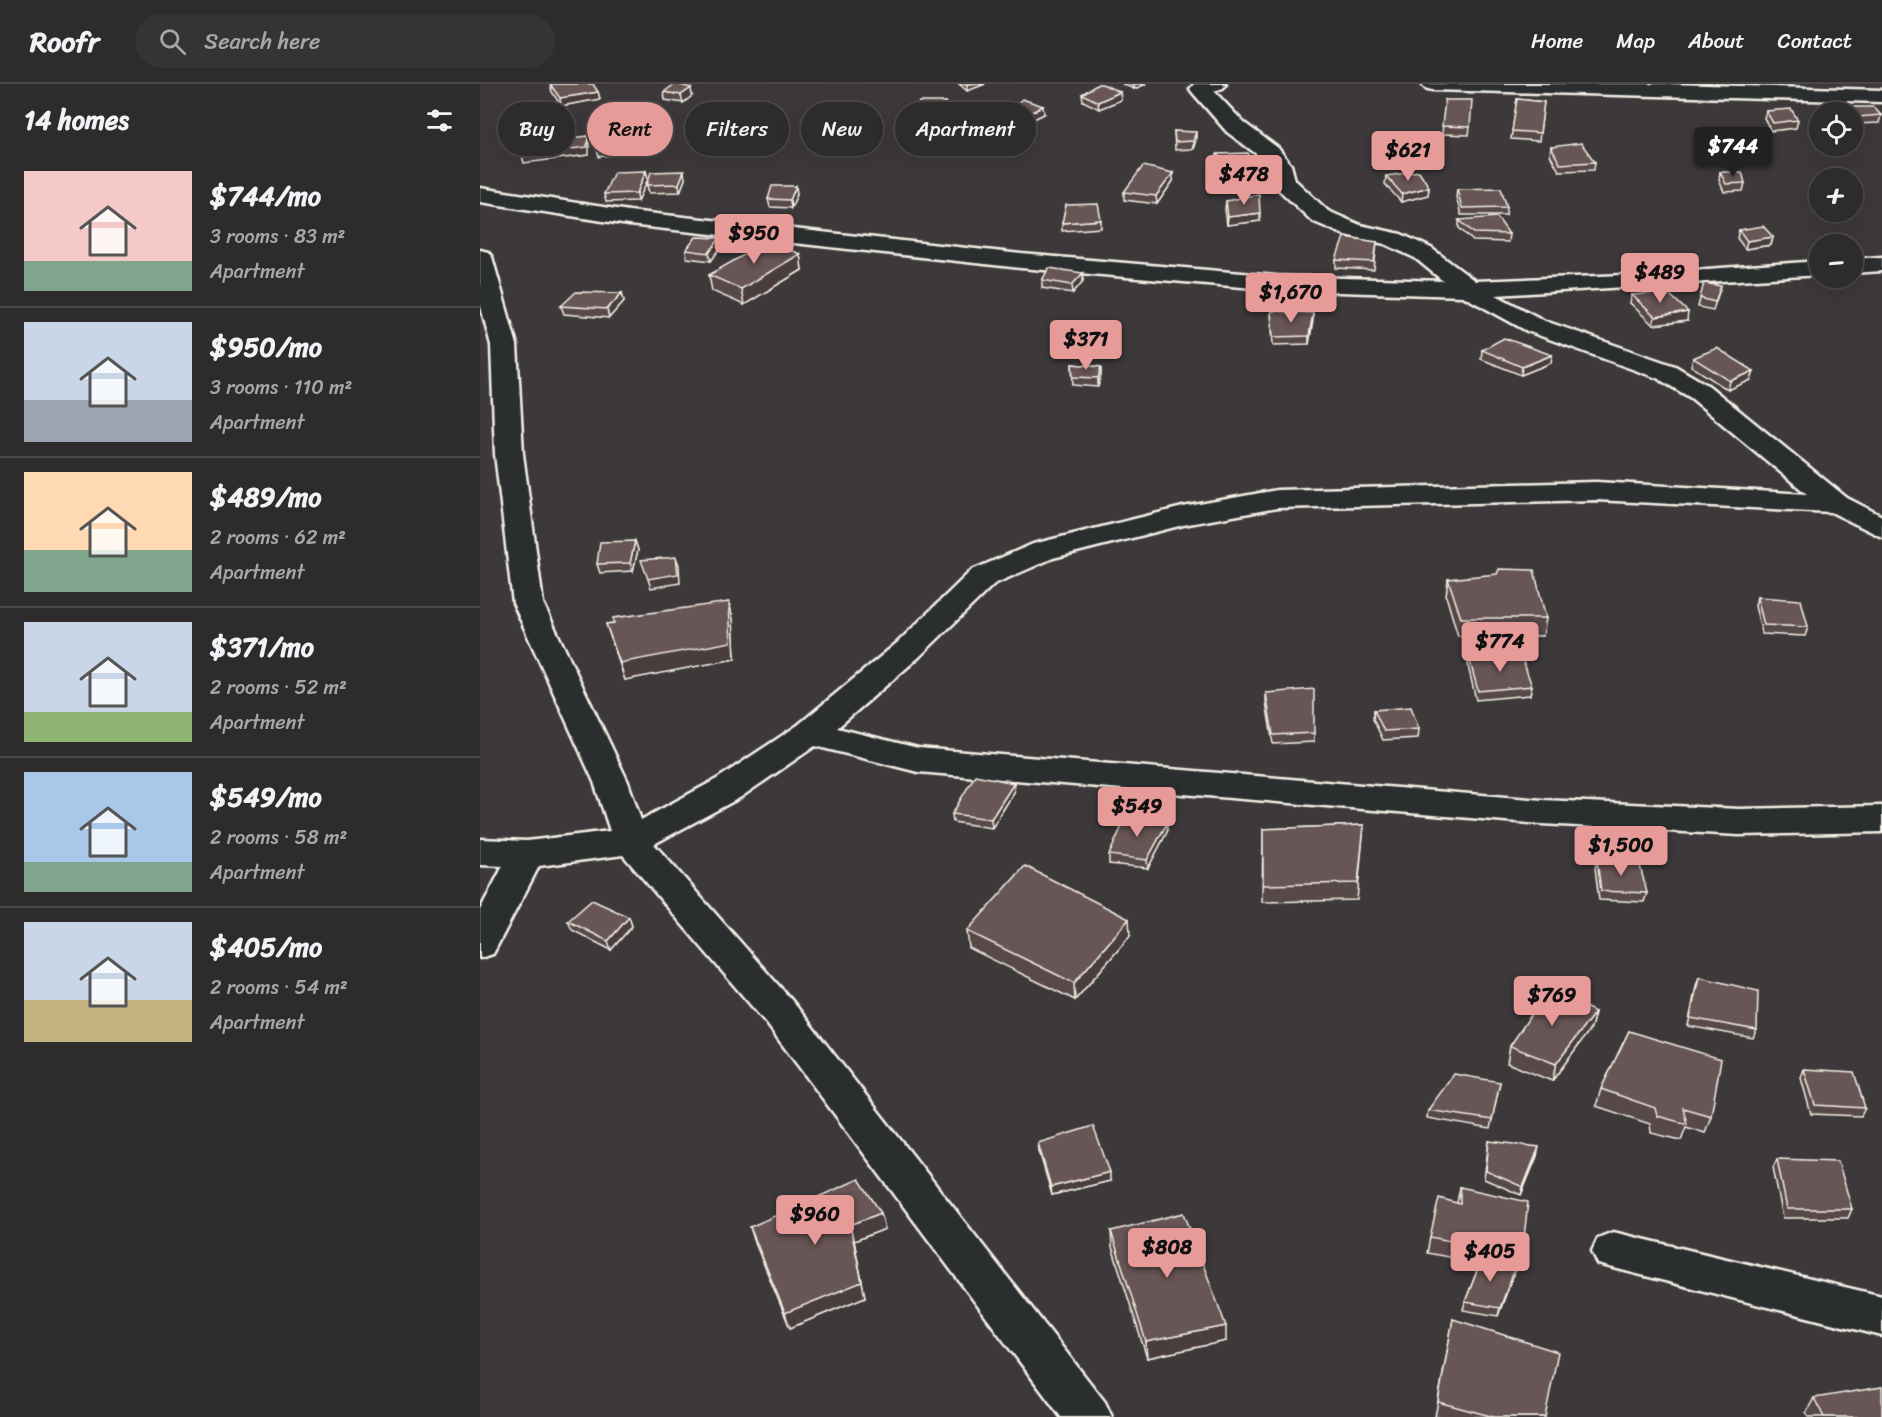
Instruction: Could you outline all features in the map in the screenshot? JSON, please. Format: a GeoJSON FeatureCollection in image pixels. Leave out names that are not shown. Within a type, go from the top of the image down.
{"type":"FeatureCollection","features":[{"type":"Feature","properties":{"kind":"street"},"geometry":{"type":"LineString","coordinates":[[1432,84],[1882,96]]}},
{"type":"Feature","properties":{"kind":"street"},"geometry":{"type":"LineString","coordinates":[[1203,86],[1235,127],[1270,153],[1280,165],[1284,182],[1320,216],[1353,230],[1393,238],[1424,253],[1469,289],[1498,308],[1536,326],[1666,372],[1692,387],[1837,504],[1882,528]]}},
{"type":"Feature","properties":{"kind":"street"},"geometry":{"type":"LineString","coordinates":[[480,195],[629,218],[1021,261],[1277,283],[1469,289],[1625,282],[1809,269]]}},
{"type":"Feature","properties":{"kind":"street"},"geometry":{"type":"LineString","coordinates":[[480,257],[504,345],[509,454],[528,603],[611,783],[631,841],[780,1013],[1089,1417]]}},
{"type":"Feature","properties":{"kind":"street"},"geometry":{"type":"LineString","coordinates":[[1863,265],[1882,264]]}},
{"type":"Feature","properties":{"kind":"street"},"geometry":{"type":"LineString","coordinates":[[480,852],[528,854],[631,841],[729,788],[810,733],[908,650],[983,577],[1042,551],[1183,516],[1277,500],[1369,495],[1596,491],[1837,504]]}},
{"type":"Feature","properties":{"kind":"street"},"geometry":{"type":"LineString","coordinates":[[810,733],[918,760],[1530,812],[1739,822],[1882,819]]}},
{"type":"Feature","properties":{"kind":"street"},"geometry":{"type":"LineString","coordinates":[[480,945],[528,854]]}},
{"type":"Feature","properties":{"kind":"street"},"geometry":{"type":"LineString","coordinates":[[1613,1251],[1882,1316]]}},
{"type":"Feature","properties":{"kind":"building"},"geometry":{"type":"Polygon","coordinates":[[[550,84],[593,84],[598,92],[560,98],[550,84]]]}},
{"type":"Feature","properties":{"kind":"building"},"geometry":{"type":"Polygon","coordinates":[[[675,84],[691,88],[681,95],[664,92],[675,84]]]}},
{"type":"Feature","properties":{"kind":"building"},"geometry":{"type":"Polygon","coordinates":[[[1098,84],[1120,92],[1098,102],[1082,94],[1098,84]]]}},
{"type":"Feature","properties":{"kind":"building"},"geometry":{"type":"Polygon","coordinates":[[[1517,99],[1544,102],[1540,133],[1512,131],[1517,99]]]}},
{"type":"Feature","properties":{"kind":"building"},"geometry":{"type":"Polygon","coordinates":[[[1445,100],[1472,100],[1470,127],[1442,126],[1445,100]]]}},
{"type":"Feature","properties":{"kind":"building"},"geometry":{"type":"Polygon","coordinates":[[[1863,107],[1873,107],[1881,115],[1863,117],[1863,107]]]}},
{"type":"Feature","properties":{"kind":"building"},"geometry":{"type":"Polygon","coordinates":[[[1791,109],[1798,120],[1773,123],[1766,111],[1791,109]]]}},
{"type":"Feature","properties":{"kind":"building"},"geometry":{"type":"Polygon","coordinates":[[[1174,131],[1196,132],[1193,141],[1175,142],[1174,131]]]}},
{"type":"Feature","properties":{"kind":"building"},"geometry":{"type":"Polygon","coordinates":[[[587,136],[587,147],[575,148],[575,138],[587,136]]]}},
{"type":"Feature","properties":{"kind":"building"},"geometry":{"type":"Polygon","coordinates":[[[1581,143],[1595,162],[1560,164],[1551,147],[1581,143]]]}},
{"type":"Feature","properties":{"kind":"building"},"geometry":{"type":"Polygon","coordinates":[[[1248,153],[1253,167],[1229,169],[1217,154],[1248,153]]]}},
{"type":"Feature","properties":{"kind":"building"},"geometry":{"type":"Polygon","coordinates":[[[1143,166],[1173,173],[1156,196],[1124,192],[1143,166]]]}},
{"type":"Feature","properties":{"kind":"building"},"geometry":{"type":"Polygon","coordinates":[[[646,171],[637,193],[604,194],[614,172],[646,171]]]}},
{"type":"Feature","properties":{"kind":"building"},"geometry":{"type":"Polygon","coordinates":[[[684,171],[679,184],[647,185],[651,172],[684,171]]]}},
{"type":"Feature","properties":{"kind":"building"},"geometry":{"type":"Polygon","coordinates":[[[1419,171],[1429,187],[1402,194],[1386,176],[1419,171]]]}},
{"type":"Feature","properties":{"kind":"building"},"geometry":{"type":"Polygon","coordinates":[[[1720,172],[1742,172],[1745,183],[1726,184],[1720,172]]]}},
{"type":"Feature","properties":{"kind":"building"},"geometry":{"type":"Polygon","coordinates":[[[772,186],[796,186],[790,200],[768,199],[772,186]]]}},
{"type":"Feature","properties":{"kind":"building"},"geometry":{"type":"Polygon","coordinates":[[[1501,188],[1507,207],[1462,208],[1457,189],[1501,188]]]}},
{"type":"Feature","properties":{"kind":"building"},"geometry":{"type":"Polygon","coordinates":[[[1259,194],[1260,213],[1228,217],[1226,201],[1259,194]]]}},
{"type":"Feature","properties":{"kind":"building"},"geometry":{"type":"Polygon","coordinates":[[[1098,204],[1101,220],[1062,223],[1066,205],[1098,204]]]}},
{"type":"Feature","properties":{"kind":"building"},"geometry":{"type":"Polygon","coordinates":[[[1497,217],[1509,234],[1474,233],[1459,220],[1497,217]]]}},
{"type":"Feature","properties":{"kind":"building"},"geometry":{"type":"Polygon","coordinates":[[[1763,226],[1773,237],[1747,241],[1739,230],[1763,226]]]}},
{"type":"Feature","properties":{"kind":"building"},"geometry":{"type":"Polygon","coordinates":[[[696,237],[720,238],[709,253],[686,250],[696,237]]]}},
{"type":"Feature","properties":{"kind":"building"},"geometry":{"type":"Polygon","coordinates":[[[1344,237],[1377,242],[1374,262],[1336,260],[1344,237]]]}},
{"type":"Feature","properties":{"kind":"building"},"geometry":{"type":"Polygon","coordinates":[[[768,241],[800,254],[741,289],[709,275],[768,241]]]}},
{"type":"Feature","properties":{"kind":"building"},"geometry":{"type":"Polygon","coordinates":[[[1049,268],[1083,273],[1072,285],[1042,280],[1049,268]]]}},
{"type":"Feature","properties":{"kind":"building"},"geometry":{"type":"Polygon","coordinates":[[[1704,283],[1721,286],[1715,302],[1700,298],[1704,283]]]}},
{"type":"Feature","properties":{"kind":"building"},"geometry":{"type":"Polygon","coordinates":[[[576,292],[622,293],[607,309],[561,306],[576,292]]]}},
{"type":"Feature","properties":{"kind":"building"},"geometry":{"type":"Polygon","coordinates":[[[1667,292],[1688,312],[1655,317],[1632,295],[1667,292]]]}},
{"type":"Feature","properties":{"kind":"building"},"geometry":{"type":"Polygon","coordinates":[[[1271,311],[1313,313],[1309,336],[1273,337],[1271,311]]]}},
{"type":"Feature","properties":{"kind":"building"},"geometry":{"type":"Polygon","coordinates":[[[1504,338],[1552,355],[1522,367],[1482,350],[1504,338]]]}},
{"type":"Feature","properties":{"kind":"building"},"geometry":{"type":"Polygon","coordinates":[[[1717,348],[1754,371],[1730,381],[1693,358],[1717,348]]]}},
{"type":"Feature","properties":{"kind":"building"},"geometry":{"type":"Polygon","coordinates":[[[1072,364],[1101,367],[1098,378],[1073,377],[1072,364]]]}},
{"type":"Feature","properties":{"kind":"building"},"geometry":{"type":"Polygon","coordinates":[[[635,541],[630,563],[597,564],[600,542],[635,541]]]}},
{"type":"Feature","properties":{"kind":"building"},"geometry":{"type":"Polygon","coordinates":[[[676,557],[678,574],[648,579],[641,560],[676,557]]]}},
{"type":"Feature","properties":{"kind":"building"},"geometry":{"type":"Polygon","coordinates":[[[1499,569],[1534,570],[1546,618],[1461,618],[1448,579],[1497,574],[1499,569]]]}},
{"type":"Feature","properties":{"kind":"building"},"geometry":{"type":"Polygon","coordinates":[[[1757,597],[1801,600],[1808,627],[1764,625],[1757,597]]]}},
{"type":"Feature","properties":{"kind":"building"},"geometry":{"type":"Polygon","coordinates":[[[729,602],[731,642],[620,663],[606,624],[614,623],[613,618],[729,602]]]}},
{"type":"Feature","properties":{"kind":"building"},"geometry":{"type":"Polygon","coordinates":[[[1521,656],[1532,686],[1478,691],[1469,658],[1521,656]]]}},
{"type":"Feature","properties":{"kind":"building"},"geometry":{"type":"Polygon","coordinates":[[[1314,689],[1314,733],[1273,735],[1266,693],[1314,689]]]}},
{"type":"Feature","properties":{"kind":"building"},"geometry":{"type":"Polygon","coordinates":[[[1411,707],[1419,729],[1384,731],[1374,710],[1411,707]]]}},
{"type":"Feature","properties":{"kind":"building"},"geometry":{"type":"Polygon","coordinates":[[[975,775],[1014,783],[991,819],[952,814],[975,775]]]}},
{"type":"Feature","properties":{"kind":"building"},"geometry":{"type":"Polygon","coordinates":[[[1127,815],[1167,823],[1147,860],[1109,855],[1127,815]]]}},
{"type":"Feature","properties":{"kind":"building"},"geometry":{"type":"Polygon","coordinates":[[[1364,825],[1358,883],[1263,885],[1263,829],[1364,825]]]}},
{"type":"Feature","properties":{"kind":"building"},"geometry":{"type":"Polygon","coordinates":[[[1597,860],[1639,862],[1647,893],[1601,891],[1597,860]]]}},
{"type":"Feature","properties":{"kind":"building"},"geometry":{"type":"Polygon","coordinates":[[[1025,866],[1129,919],[1074,983],[967,931],[1025,866]]]}},
{"type":"Feature","properties":{"kind":"building"},"geometry":{"type":"Polygon","coordinates":[[[592,900],[629,917],[608,941],[568,921],[592,900]]]}},
{"type":"Feature","properties":{"kind":"building"},"geometry":{"type":"Polygon","coordinates":[[[1699,977],[1758,991],[1757,1030],[1690,1018],[1699,977]]]}},
{"type":"Feature","properties":{"kind":"building"},"geometry":{"type":"Polygon","coordinates":[[[1549,988],[1595,1012],[1556,1064],[1510,1046],[1549,988]]]}},
{"type":"Feature","properties":{"kind":"building"},"geometry":{"type":"Polygon","coordinates":[[[1629,1031],[1721,1059],[1711,1116],[1683,1108],[1687,1124],[1657,1116],[1655,1108],[1601,1089],[1629,1031]]]}},
{"type":"Feature","properties":{"kind":"building"},"geometry":{"type":"Polygon","coordinates":[[[1804,1069],[1854,1072],[1865,1108],[1815,1105],[1804,1069]]]}},
{"type":"Feature","properties":{"kind":"building"},"geometry":{"type":"Polygon","coordinates":[[[1454,1074],[1500,1082],[1492,1120],[1428,1110],[1454,1074]]]}},
{"type":"Feature","properties":{"kind":"building"},"geometry":{"type":"Polygon","coordinates":[[[1093,1126],[1110,1172],[1051,1187],[1038,1143],[1093,1126]]]}},
{"type":"Feature","properties":{"kind":"building"},"geometry":{"type":"Polygon","coordinates":[[[1489,1141],[1539,1147],[1523,1187],[1486,1171],[1489,1141]]]}},
{"type":"Feature","properties":{"kind":"building"},"geometry":{"type":"Polygon","coordinates":[[[1777,1159],[1838,1161],[1852,1209],[1787,1209],[1777,1159]]]}},
{"type":"Feature","properties":{"kind":"building"},"geometry":{"type":"Polygon","coordinates":[[[859,1179],[881,1213],[850,1225],[862,1282],[785,1313],[750,1227],[859,1179]]]}},
{"type":"Feature","properties":{"kind":"building"},"geometry":{"type":"Polygon","coordinates":[[[1460,1187],[1528,1202],[1522,1255],[1430,1237],[1439,1198],[1460,1204],[1460,1187]]]}},
{"type":"Feature","properties":{"kind":"building"},"geometry":{"type":"Polygon","coordinates":[[[1184,1213],[1226,1326],[1146,1342],[1111,1231],[1184,1213]]]}},
{"type":"Feature","properties":{"kind":"building"},"geometry":{"type":"Polygon","coordinates":[[[1483,1256],[1515,1268],[1500,1308],[1465,1302],[1483,1256]]]}},
{"type":"Feature","properties":{"kind":"building"},"geometry":{"type":"Polygon","coordinates":[[[1453,1319],[1558,1352],[1545,1417],[1494,1417],[1438,1402],[1453,1319]]]}},
{"type":"Feature","properties":{"kind":"building"},"geometry":{"type":"Polygon","coordinates":[[[1882,1387],[1882,1417],[1824,1417],[1814,1398],[1882,1387]]]}}]}
